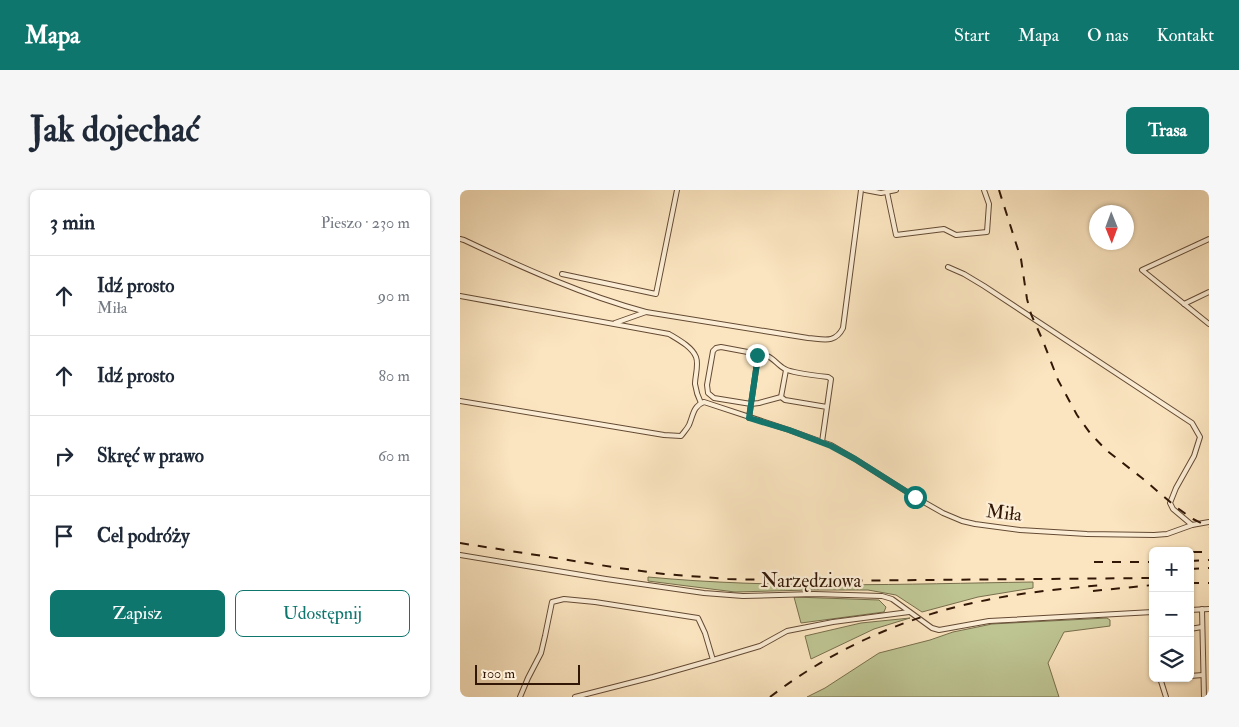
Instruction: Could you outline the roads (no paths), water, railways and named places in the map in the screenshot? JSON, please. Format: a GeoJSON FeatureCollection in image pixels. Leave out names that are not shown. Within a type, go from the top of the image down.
{"type":"FeatureCollection","features":[{"type":"Feature","properties":{"kind":"lane"},"geometry":{"type":"LineString","coordinates":[[562,274],[656,294],[677,190]]}},
{"type":"Feature","properties":{"kind":"lane"},"geometry":{"type":"LineString","coordinates":[[460,239],[576,290],[646,312],[808,338],[830,339],[839,335],[843,328],[861,190]]}},
{"type":"Feature","properties":{"kind":"lane"},"geometry":{"type":"LineString","coordinates":[[865,190],[881,193],[896,190]]}},
{"type":"Feature","properties":{"kind":"lane"},"geometry":{"type":"LineString","coordinates":[[887,192],[896,235],[944,229],[956,235],[987,232],[989,204],[984,190]]}},
{"type":"Feature","properties":{"kind":"lane"},"geometry":{"type":"LineString","coordinates":[[1209,239],[1142,270],[1209,324]]}},
{"type":"Feature","properties":{"kind":"lane"},"geometry":{"type":"LineString","coordinates":[[948,267],[984,286],[1192,423],[1200,437],[1194,456],[1170,503],[1173,509],[1192,525]]}},
{"type":"Feature","properties":{"kind":"lane"},"geometry":{"type":"LineString","coordinates":[[1184,304],[1209,292]]}},
{"type":"Feature","properties":{"kind":"lane"},"geometry":{"type":"LineString","coordinates":[[460,296],[669,334],[688,347],[695,355],[697,360],[695,385],[696,393],[701,403],[696,407],[688,426],[681,436],[664,435],[460,401]]}},
{"type":"Feature","properties":{"kind":"lane"},"geometry":{"type":"LineString","coordinates":[[613,324],[646,312]]}},
{"type":"Feature","properties":{"kind":"lane"},"geometry":{"type":"LineString","coordinates":[[781,396],[751,404],[714,398],[708,393],[707,386],[713,350],[721,347],[753,353],[758,356],[770,356],[786,370],[831,379],[822,442]]}},
{"type":"Feature","properties":{"kind":"lane"},"geometry":{"type":"LineString","coordinates":[[749,418],[758,356]]}},
{"type":"Feature","properties":{"kind":"lane"},"geometry":{"type":"LineString","coordinates":[[781,396],[786,370]]}},
{"type":"Feature","properties":{"kind":"lane"},"geometry":{"type":"LineString","coordinates":[[781,396],[785,400],[827,407]]}},
{"type":"Feature","properties":{"kind":"lane","name":"Miła"},"geometry":{"type":"LineString","coordinates":[[701,403],[704,402],[717,406],[822,442],[855,459],[943,513],[974,524],[1086,534],[1154,535],[1167,534],[1192,525],[1209,522]]}},
{"type":"Feature","properties":{"kind":"lane","name":"Narzędziowa"},"geometry":{"type":"LineString","coordinates":[[460,555],[704,593],[743,596],[806,594],[878,596],[892,599],[932,628],[943,630],[989,621],[1149,612]]}},
{"type":"Feature","properties":{"kind":"lane"},"geometry":{"type":"LineString","coordinates":[[520,697],[541,653],[552,602],[564,599],[698,618],[705,633],[713,660]]}},
{"type":"Feature","properties":{"kind":"lane"},"geometry":{"type":"LineString","coordinates":[[1202,609],[1204,697]]}},
{"type":"Feature","properties":{"kind":"lane"},"geometry":{"type":"LineString","coordinates":[[1194,610],[1209,609]]}},
{"type":"Feature","properties":{"kind":"lane"},"geometry":{"type":"LineString","coordinates":[[575,697],[760,646],[787,631],[833,622],[909,612]]}},
{"type":"Feature","properties":{"kind":"lane"},"geometry":{"type":"LineString","coordinates":[[1194,628],[1202,627]]}},
{"type":"Feature","properties":{"kind":"lane"},"geometry":{"type":"LineString","coordinates":[[1203,652],[1209,651]]}},
{"type":"Feature","properties":{"kind":"lane"},"geometry":{"type":"LineString","coordinates":[[1194,676],[1203,675]]}},
{"type":"Feature","properties":{"kind":"lane"},"geometry":{"type":"LineString","coordinates":[[1161,682],[1166,697]]}},
{"type":"Feature","properties":{"kind":"railway"},"geometry":{"type":"LineString","coordinates":[[999,190],[1021,259],[1031,314],[1058,380],[1077,415],[1106,450],[1176,507],[1209,527]]}},
{"type":"Feature","properties":{"kind":"railway"},"geometry":{"type":"LineString","coordinates":[[460,543],[619,568],[728,579],[813,581],[1149,578]]}},
{"type":"Feature","properties":{"kind":"railway"},"geometry":{"type":"LineString","coordinates":[[1194,552],[1209,552]]}},
{"type":"Feature","properties":{"kind":"railway"},"geometry":{"type":"LineString","coordinates":[[1194,561],[1209,560]]}},
{"type":"Feature","properties":{"kind":"railway"},"geometry":{"type":"LineString","coordinates":[[1094,562],[1149,562]]}},
{"type":"Feature","properties":{"kind":"railway"},"geometry":{"type":"LineString","coordinates":[[1194,569],[1209,568]]}},
{"type":"Feature","properties":{"kind":"railway"},"geometry":{"type":"LineString","coordinates":[[1194,583],[1209,583]]}},
{"type":"Feature","properties":{"kind":"railway"},"geometry":{"type":"LineString","coordinates":[[770,697],[820,663],[901,624],[958,606],[1001,597],[1101,585]]}},
{"type":"Feature","properties":{"kind":"railway"},"geometry":{"type":"LineString","coordinates":[[1093,591],[1149,585]]}}]}
